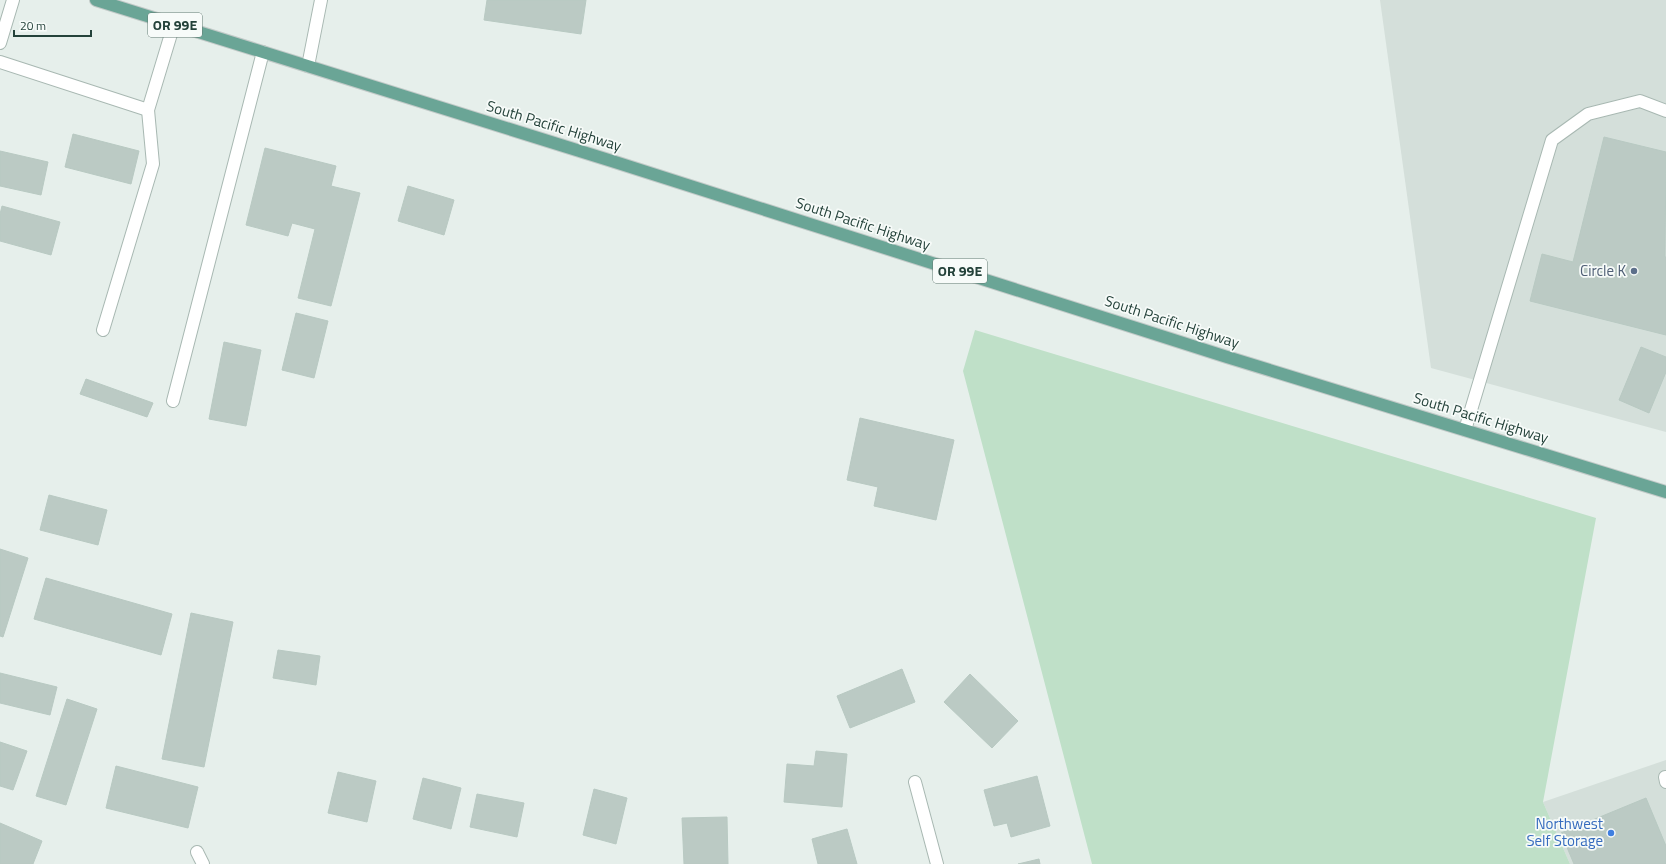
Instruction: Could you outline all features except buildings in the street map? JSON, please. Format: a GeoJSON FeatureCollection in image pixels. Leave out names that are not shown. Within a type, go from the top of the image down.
{"type":"FeatureCollection","features":[{"type":"Feature","properties":{"kind":"main road","name":"South Pacific Highway"},"geometry":{"type":"LineString","coordinates":[[99,0],[1227,357],[1666,492]]}},
{"type":"Feature","properties":{"kind":"street"},"geometry":{"type":"LineString","coordinates":[[0,43],[13,0]]}},
{"type":"Feature","properties":{"kind":"street"},"geometry":{"type":"LineString","coordinates":[[308,66],[321,0]]}},
{"type":"Feature","properties":{"kind":"street"},"geometry":{"type":"LineString","coordinates":[[103,330],[153,164],[148,110],[174,24]]}},
{"type":"Feature","properties":{"kind":"street"},"geometry":{"type":"LineString","coordinates":[[173,401],[263,52]]}},
{"type":"Feature","properties":{"kind":"street"},"geometry":{"type":"LineString","coordinates":[[0,62],[148,110]]}},
{"type":"Feature","properties":{"kind":"street"},"geometry":{"type":"LineString","coordinates":[[1465,430],[1552,140],[1588,114],[1640,101],[1666,111]]}},
{"type":"Feature","properties":{"kind":"street"},"geometry":{"type":"LineString","coordinates":[[1666,776],[1664,777],[1666,782]]}},
{"type":"Feature","properties":{"kind":"street"},"geometry":{"type":"LineString","coordinates":[[915,782],[937,864]]}},
{"type":"Feature","properties":{"kind":"street"},"geometry":{"type":"LineString","coordinates":[[197,852],[203,864]]}},
{"type":"Feature","properties":{"kind":"shaded area"},"geometry":{"type":"Polygon","coordinates":[[[1380,0],[1666,0],[1666,432],[1431,368],[1380,0]]]}},
{"type":"Feature","properties":{"kind":"shaded area","name":"Northwest Self Storage"},"geometry":{"type":"Polygon","coordinates":[[[1666,760],[1666,864],[1570,864],[1543,802],[1666,760]]]}},
{"type":"Feature","properties":{"kind":"green space"},"geometry":{"type":"Polygon","coordinates":[[[975,330],[1596,518],[1543,802],[1570,864],[1092,864],[963,371],[975,330]]]}},
{"type":"Feature","properties":{"kind":"place","name":"Circle K"},"geometry":{"type":"Point","coordinates":[1634,271]}},
{"type":"Feature","properties":{"kind":"place","name":"Northwest Self Storage"},"geometry":{"type":"Point","coordinates":[1611,833]}}]}
